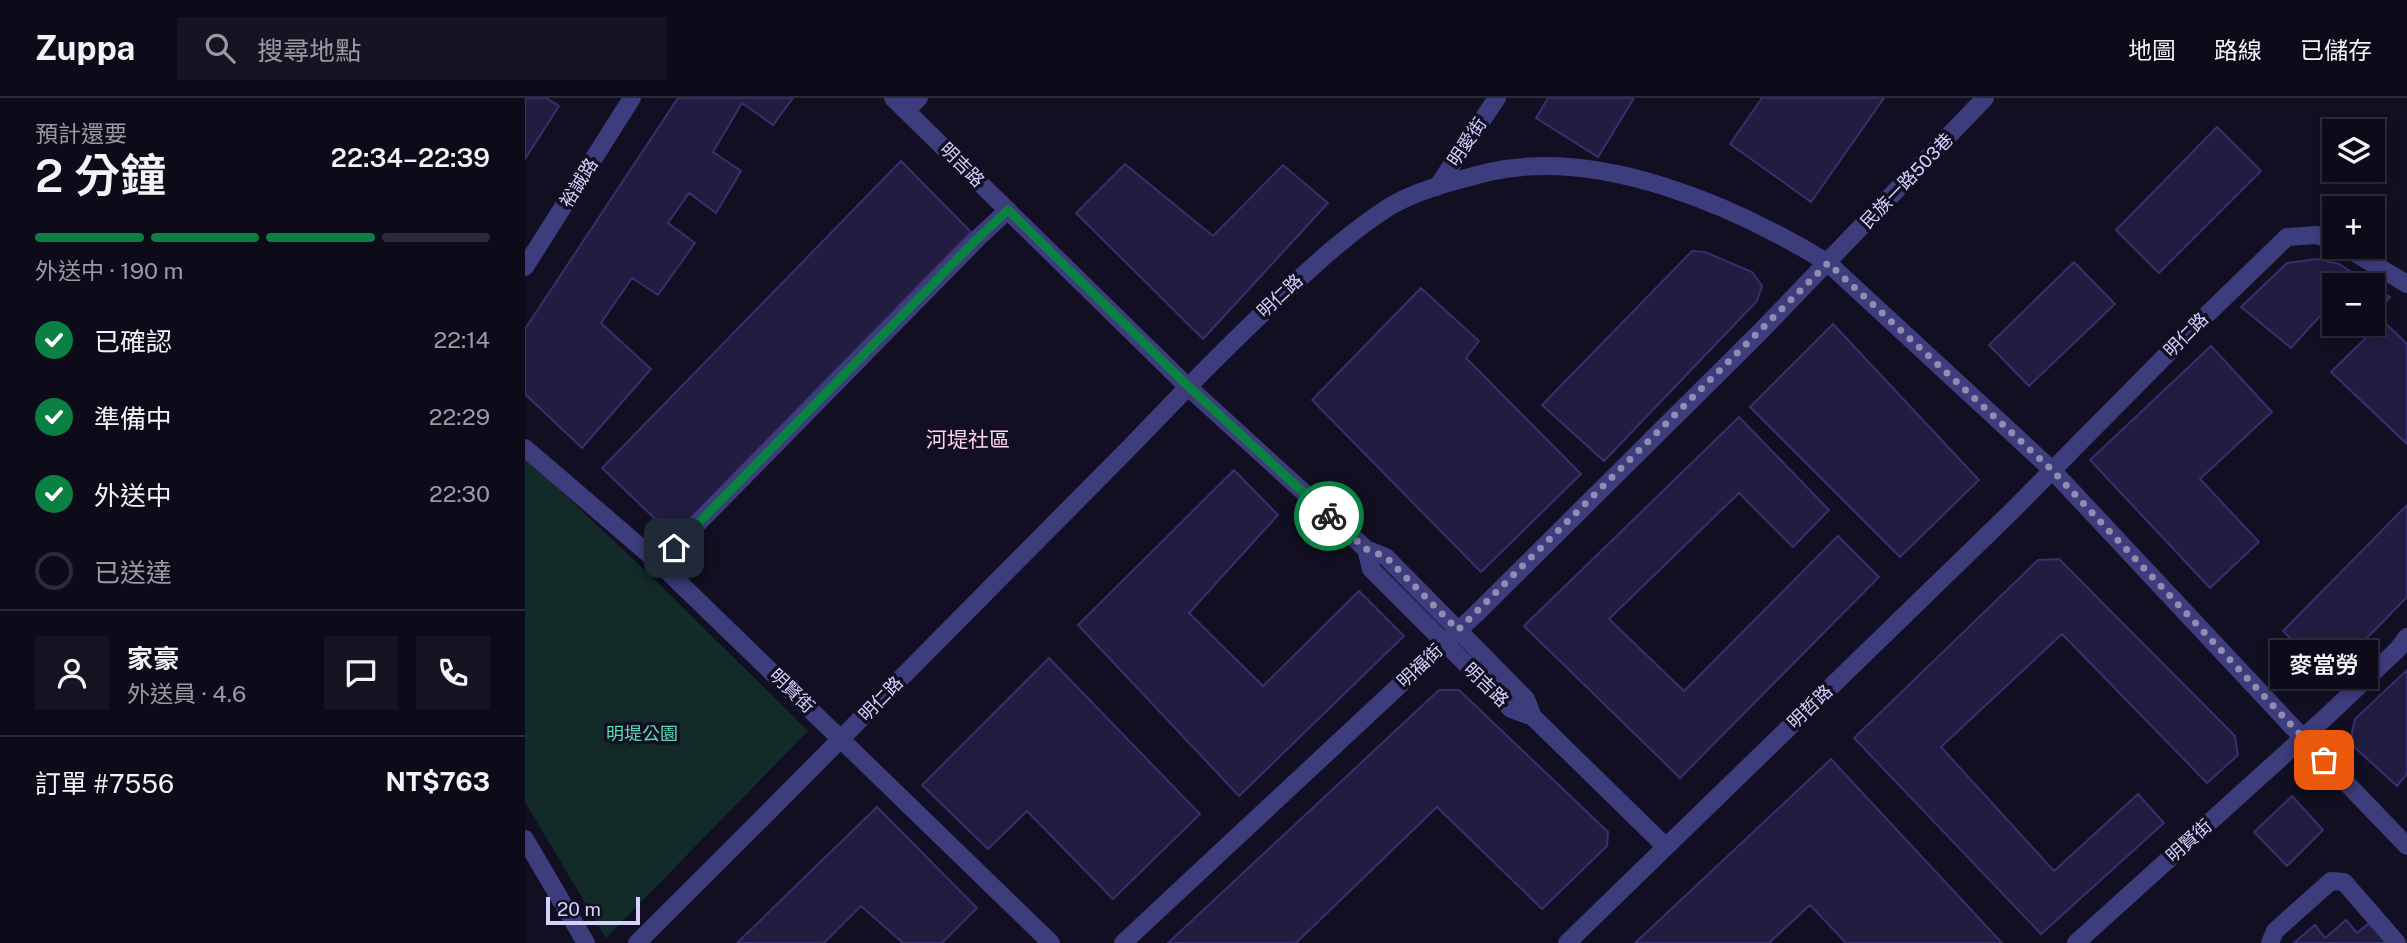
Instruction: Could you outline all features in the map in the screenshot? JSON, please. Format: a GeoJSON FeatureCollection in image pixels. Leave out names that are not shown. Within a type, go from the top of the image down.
{"type":"FeatureCollection","features":[{"type":"Feature","properties":{"kind":"street","name":"裕誠路"},"geometry":{"type":"LineString","coordinates":[[525,267],[632,98]]}},
{"type":"Feature","properties":{"kind":"street","name":"明愛街"},"geometry":{"type":"LineString","coordinates":[[1437,187],[1497,98]]}},
{"type":"Feature","properties":{"kind":"street","name":"民族一路503巷"},"geometry":{"type":"LineString","coordinates":[[1828,263],[1985,98]]}},
{"type":"Feature","properties":{"kind":"street","name":"明吉路"},"geometry":{"type":"LineString","coordinates":[[906,102],[1008,210],[1188,386],[1366,549],[1386,557],[1526,699],[1533,717]]}},
{"type":"Feature","properties":{"kind":"street","name":"明仁路"},"geometry":{"type":"LineString","coordinates":[[638,943],[1188,386],[1296,281],[1391,205],[1437,187],[1493,171],[1540,167],[1588,170],[1646,179],[1787,238],[1828,263],[2052,470],[2407,846]]}},
{"type":"Feature","properties":{"kind":"street"},"geometry":{"type":"LineString","coordinates":[[659,563],[1008,210]]}},
{"type":"Feature","properties":{"kind":"street","name":"明仁路"},"geometry":{"type":"LineString","coordinates":[[2052,470],[2190,330],[2287,237],[2322,237]]}},
{"type":"Feature","properties":{"kind":"street"},"geometry":{"type":"LineString","coordinates":[[2365,259],[2407,284]]}},
{"type":"Feature","properties":{"kind":"street","name":"明福街"},"geometry":{"type":"LineString","coordinates":[[1123,943],[1445,643],[1828,263]]}},
{"type":"Feature","properties":{"kind":"street","name":"明賢街"},"geometry":{"type":"LineString","coordinates":[[525,448],[659,563],[1051,943]]}},
{"type":"Feature","properties":{"kind":"street","name":"明哲路"},"geometry":{"type":"LineString","coordinates":[[1567,943],[2052,470]]}},
{"type":"Feature","properties":{"kind":"street","name":"明吉路"},"geometry":{"type":"LineString","coordinates":[[1366,549],[1371,569],[1511,709],[1533,717],[1666,847]]}},
{"type":"Feature","properties":{"kind":"street"},"geometry":{"type":"LineString","coordinates":[[2303,738],[2397,650],[2407,637]]}},
{"type":"Feature","properties":{"kind":"street","name":"明賢街"},"geometry":{"type":"LineString","coordinates":[[2076,943],[2303,738]]}},
{"type":"Feature","properties":{"kind":"street"},"geometry":{"type":"LineString","coordinates":[[525,839],[586,943]]}},
{"type":"Feature","properties":{"kind":"street"},"geometry":{"type":"LineString","coordinates":[[2270,943],[2275,931],[2331,881],[2339,881],[2344,882],[2397,943]]}},
{"type":"Feature","properties":{"kind":"green space","name":"明堤公園"},"geometry":{"type":"Polygon","coordinates":[[[525,457],[651,576],[808,731],[606,938],[525,802],[525,457]]]}},
{"type":"Feature","properties":{"kind":"building"},"geometry":{"type":"Polygon","coordinates":[[[525,98],[546,98],[559,106],[525,159],[525,98]]]}},
{"type":"Feature","properties":{"kind":"building"},"geometry":{"type":"Polygon","coordinates":[[[678,98],[793,98],[773,125],[742,103],[713,152],[741,171],[716,213],[689,193],[668,223],[695,243],[658,295],[632,278],[601,323],[651,369],[582,448],[525,394],[525,329],[678,98]]]}},
{"type":"Feature","properties":{"kind":"building"},"geometry":{"type":"Polygon","coordinates":[[[1548,98],[1634,98],[1598,157],[1536,118],[1548,98]]]}},
{"type":"Feature","properties":{"kind":"building"},"geometry":{"type":"Polygon","coordinates":[[[1762,98],[1884,98],[1811,202],[1730,144],[1762,98]]]}},
{"type":"Feature","properties":{"kind":"building"},"geometry":{"type":"Polygon","coordinates":[[[2217,127],[2261,171],[2159,273],[2116,230],[2217,127]]]}},
{"type":"Feature","properties":{"kind":"building"},"geometry":{"type":"Polygon","coordinates":[[[901,161],[971,232],[673,536],[602,468],[901,161]]]}},
{"type":"Feature","properties":{"kind":"building"},"geometry":{"type":"Polygon","coordinates":[[[1125,164],[1213,236],[1283,165],[1328,203],[1203,339],[1076,213],[1125,164]]]}},
{"type":"Feature","properties":{"kind":"building"},"geometry":{"type":"Polygon","coordinates":[[[1692,251],[1705,252],[1752,272],[1762,286],[1757,301],[1604,461],[1542,405],[1692,251]]]}},
{"type":"Feature","properties":{"kind":"building"},"geometry":{"type":"Polygon","coordinates":[[[2317,259],[2339,264],[2353,273],[2322,273],[2322,314],[2291,348],[2241,307],[2287,263],[2317,259]]]}},
{"type":"Feature","properties":{"kind":"building"},"geometry":{"type":"Polygon","coordinates":[[[2074,262],[2115,304],[2029,386],[1989,345],[2074,262]]]}},
{"type":"Feature","properties":{"kind":"building"},"geometry":{"type":"Polygon","coordinates":[[[1421,288],[1479,341],[1466,358],[1581,474],[1481,572],[1312,400],[1421,288]]]}},
{"type":"Feature","properties":{"kind":"building"},"geometry":{"type":"Polygon","coordinates":[[[2385,323],[2407,344],[2407,444],[2331,372],[2368,336],[2385,336],[2385,323]]]}},
{"type":"Feature","properties":{"kind":"building"},"geometry":{"type":"Polygon","coordinates":[[[1833,324],[1979,480],[1900,557],[1750,407],[1833,324]]]}},
{"type":"Feature","properties":{"kind":"building"},"geometry":{"type":"Polygon","coordinates":[[[2211,346],[2272,412],[2200,479],[2259,542],[2210,588],[2090,460],[2211,346]]]}},
{"type":"Feature","properties":{"kind":"building"},"geometry":{"type":"Polygon","coordinates":[[[1739,417],[1829,510],[1793,547],[1739,493],[1609,619],[1684,691],[1838,536],[1879,577],[1680,778],[1524,626],[1739,417]]]}},
{"type":"Feature","properties":{"kind":"building"},"geometry":{"type":"Polygon","coordinates":[[[1234,470],[1278,515],[1189,613],[1263,686],[1359,591],[1404,636],[1239,796],[1078,625],[1234,470]]]}},
{"type":"Feature","properties":{"kind":"building"},"geometry":{"type":"Polygon","coordinates":[[[2407,505],[2407,597],[2329,677],[2283,631],[2407,505]]]}},
{"type":"Feature","properties":{"kind":"building"},"geometry":{"type":"Polygon","coordinates":[[[2059,559],[2235,736],[2238,755],[2207,783],[2062,634],[1941,747],[2054,871],[2138,794],[2164,823],[2041,934],[1854,738],[2038,560],[2059,559]]]}},
{"type":"Feature","properties":{"kind":"building"},"geometry":{"type":"Polygon","coordinates":[[[1049,658],[1200,814],[1113,899],[1027,811],[988,849],[922,785],[1049,658]]]}},
{"type":"Feature","properties":{"kind":"building"},"geometry":{"type":"Polygon","coordinates":[[[2407,670],[2407,774],[2397,786],[2352,745],[2352,732],[2355,719],[2407,670]]]}},
{"type":"Feature","properties":{"kind":"building"},"geometry":{"type":"Polygon","coordinates":[[[1439,690],[1459,690],[1608,832],[1607,846],[1542,909],[1437,807],[1296,943],[1168,943],[1439,690]]]}},
{"type":"Feature","properties":{"kind":"building"},"geometry":{"type":"Polygon","coordinates":[[[1831,759],[2002,943],[1846,943],[1810,905],[1769,943],[1635,943],[1831,759]]]}},
{"type":"Feature","properties":{"kind":"building"},"geometry":{"type":"Polygon","coordinates":[[[2292,796],[2323,830],[2287,866],[2254,832],[2292,796]]]}},
{"type":"Feature","properties":{"kind":"building"},"geometry":{"type":"Polygon","coordinates":[[[877,807],[977,908],[942,943],[903,943],[861,906],[824,943],[737,943],[877,807]]]}},
{"type":"Feature","properties":{"kind":"building"},"geometry":{"type":"Polygon","coordinates":[[[2379,915],[2402,943],[2294,943],[2315,925],[2325,938],[2346,920],[2357,933],[2379,915]]]}},
{"type":"Feature","properties":{"kind":"way so far"},"geometry":{"type":"LineString","coordinates":[[1329,516],[1366,549],[1386,557],[1458,630],[1828,263],[2052,470],[2324,760]]}},
{"type":"Feature","properties":{"kind":"place","name":"麥當勞"},"geometry":{"type":"Point","coordinates":[2324,760]}},
{"type":"Feature","properties":{"kind":"district","name":"河堤社區"},"geometry":{"type":"Point","coordinates":[968,440]}},
{"type":"Feature","properties":{"kind":"route"},"geometry":{"type":"LineString","coordinates":[[674,548],[1008,210],[1149,346],[1168,368],[1329,516]]}}]}
